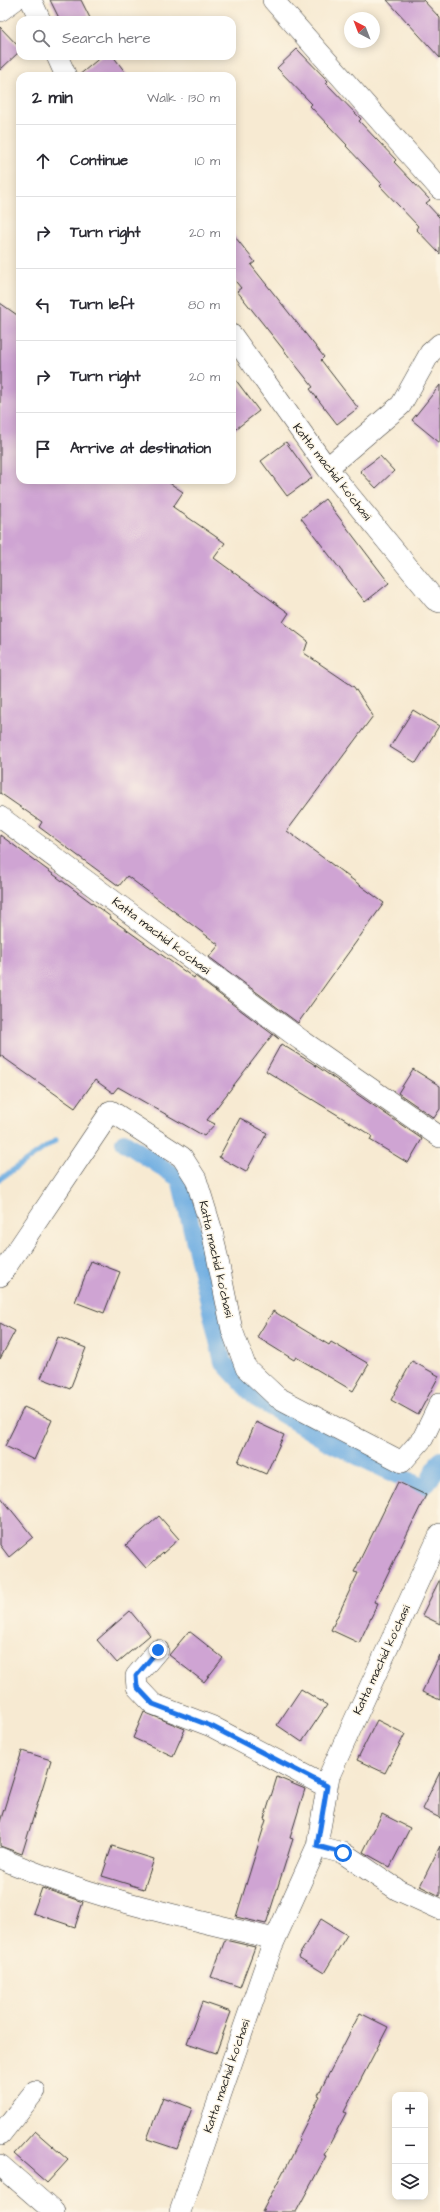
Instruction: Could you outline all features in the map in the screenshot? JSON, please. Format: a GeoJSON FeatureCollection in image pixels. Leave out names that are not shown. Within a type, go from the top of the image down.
{"type":"FeatureCollection","features":[{"type":"Feature","properties":{"kind":"street"},"geometry":{"type":"LineString","coordinates":[[0,11],[15,0]]}},
{"type":"Feature","properties":{"kind":"street"},"geometry":{"type":"LineString","coordinates":[[31,0],[38,16]]}},
{"type":"Feature","properties":{"kind":"street"},"geometry":{"type":"LineString","coordinates":[[273,0],[440,189]]}},
{"type":"Feature","properties":{"kind":"street"},"geometry":{"type":"LineString","coordinates":[[59,60],[64,72]]}},
{"type":"Feature","properties":{"kind":"street","name":"Katta machid ko'chasi"},"geometry":{"type":"LineString","coordinates":[[236,341],[327,468],[435,600],[440,602]]}},
{"type":"Feature","properties":{"kind":"street"},"geometry":{"type":"LineString","coordinates":[[327,468],[401,405],[430,353],[440,344]]}},
{"type":"Feature","properties":{"kind":"street","name":"Katta machid ko'chasi"},"geometry":{"type":"LineString","coordinates":[[0,817],[301,1040],[440,1137]]}},
{"type":"Feature","properties":{"kind":"street","name":"Katta machid ko'chasi"},"geometry":{"type":"LineString","coordinates":[[0,1276],[111,1111],[182,1157],[196,1179],[212,1231],[232,1330],[246,1368],[277,1397],[402,1462],[423,1438],[440,1403]]}},
{"type":"Feature","properties":{"kind":"street","name":"Katta machid ko'chasi"},"geometry":{"type":"LineString","coordinates":[[180,2212],[275,1940],[317,1846],[329,1776],[440,1534]]}},
{"type":"Feature","properties":{"kind":"street"},"geometry":{"type":"LineString","coordinates":[[158,1650],[136,1676],[137,1687],[153,1704],[211,1726],[327,1786]]}},
{"type":"Feature","properties":{"kind":"street"},"geometry":{"type":"LineString","coordinates":[[317,1846],[343,1853],[398,1890],[440,1909]]}},
{"type":"Feature","properties":{"kind":"street"},"geometry":{"type":"LineString","coordinates":[[0,1858],[57,1882],[275,1940]]}},
{"type":"Feature","properties":{"kind":"street"},"geometry":{"type":"LineString","coordinates":[[0,2135],[35,2091]]}},
{"type":"Feature","properties":{"kind":"street"},"geometry":{"type":"LineString","coordinates":[[0,2165],[54,2212]]}},
{"type":"Feature","properties":{"kind":"building"},"geometry":{"type":"Polygon","coordinates":[[[50,0],[81,0],[89,16],[58,16],[50,0]]]}},
{"type":"Feature","properties":{"kind":"building"},"geometry":{"type":"Polygon","coordinates":[[[387,0],[423,0],[440,18],[440,58],[387,0]]]}},
{"type":"Feature","properties":{"kind":"building"},"geometry":{"type":"Polygon","coordinates":[[[0,27],[16,44],[16,55],[0,70],[0,27]]]}},
{"type":"Feature","properties":{"kind":"building"},"geometry":{"type":"Polygon","coordinates":[[[297,49],[328,81],[326,83],[361,119],[359,121],[396,160],[394,162],[430,200],[426,203],[440,218],[440,254],[416,229],[418,226],[380,186],[382,184],[310,106],[312,104],[277,68],[297,49]]]}},
{"type":"Feature","properties":{"kind":"building"},"geometry":{"type":"Polygon","coordinates":[[[97,60],[116,60],[125,72],[83,72],[97,60]]]}},
{"type":"Feature","properties":{"kind":"building"},"geometry":{"type":"Polygon","coordinates":[[[236,238],[255,262],[251,265],[324,357],[321,360],[358,408],[337,424],[310,389],[313,387],[237,291],[241,288],[236,282],[236,238]]]}},
{"type":"Feature","properties":{"kind":"building"},"geometry":{"type":"Polygon","coordinates":[[[0,303],[16,314],[16,484],[171,484],[183,492],[173,507],[225,543],[214,558],[289,613],[283,622],[308,641],[304,653],[354,687],[373,716],[287,831],[384,903],[298,1023],[209,957],[219,945],[127,876],[119,886],[39,827],[42,822],[0,793],[0,303]]]}},
{"type":"Feature","properties":{"kind":"building"},"geometry":{"type":"Polygon","coordinates":[[[236,380],[259,411],[236,429],[236,380]]]}},
{"type":"Feature","properties":{"kind":"building"},"geometry":{"type":"Polygon","coordinates":[[[440,385],[440,443],[412,420],[440,385]]]}},
{"type":"Feature","properties":{"kind":"building"},"geometry":{"type":"Polygon","coordinates":[[[286,442],[312,478],[287,496],[261,461],[286,442]]]}},
{"type":"Feature","properties":{"kind":"building"},"geometry":{"type":"Polygon","coordinates":[[[380,456],[394,471],[376,488],[360,471],[380,456]]]}},
{"type":"Feature","properties":{"kind":"building"},"geometry":{"type":"Polygon","coordinates":[[[325,499],[389,583],[365,602],[301,518],[325,499]]]}},
{"type":"Feature","properties":{"kind":"building"},"geometry":{"type":"Polygon","coordinates":[[[413,710],[439,726],[416,763],[390,747],[413,710]]]}},
{"type":"Feature","properties":{"kind":"building"},"geometry":{"type":"Polygon","coordinates":[[[0,835],[111,917],[110,918],[194,978],[195,976],[273,1034],[207,1120],[215,1124],[204,1136],[118,1087],[113,1093],[95,1080],[75,1108],[0,1055],[0,835]]]}},
{"type":"Feature","properties":{"kind":"building"},"geometry":{"type":"Polygon","coordinates":[[[281,1044],[312,1063],[422,1139],[408,1163],[370,1140],[372,1136],[266,1071],[281,1044]]]}},
{"type":"Feature","properties":{"kind":"building"},"geometry":{"type":"Polygon","coordinates":[[[413,1069],[440,1086],[440,1109],[434,1118],[398,1093],[413,1069]]]}},
{"type":"Feature","properties":{"kind":"building"},"geometry":{"type":"Polygon","coordinates":[[[240,1118],[267,1133],[246,1172],[219,1157],[240,1118]]]}},
{"type":"Feature","properties":{"kind":"building"},"geometry":{"type":"Polygon","coordinates":[[[91,1261],[120,1272],[104,1313],[75,1302],[91,1261]]]}},
{"type":"Feature","properties":{"kind":"building"},"geometry":{"type":"Polygon","coordinates":[[[273,1311],[329,1345],[331,1342],[369,1364],[353,1391],[296,1357],[294,1360],[257,1337],[273,1311]]]}},
{"type":"Feature","properties":{"kind":"building"},"geometry":{"type":"Polygon","coordinates":[[[0,1323],[15,1331],[0,1359],[0,1323]]]}},
{"type":"Feature","properties":{"kind":"building"},"geometry":{"type":"Polygon","coordinates":[[[58,1337],[86,1348],[70,1389],[41,1378],[58,1337]]]}},
{"type":"Feature","properties":{"kind":"building"},"geometry":{"type":"Polygon","coordinates":[[[412,1361],[439,1376],[418,1415],[391,1400],[412,1361]]]}},
{"type":"Feature","properties":{"kind":"building"},"geometry":{"type":"Polygon","coordinates":[[[24,1407],[52,1420],[34,1460],[5,1446],[24,1407]]]}},
{"type":"Feature","properties":{"kind":"building"},"geometry":{"type":"Polygon","coordinates":[[[256,1422],[284,1435],[266,1474],[238,1462],[256,1422]]]}},
{"type":"Feature","properties":{"kind":"building"},"geometry":{"type":"Polygon","coordinates":[[[398,1482],[426,1495],[374,1602],[378,1603],[359,1643],[331,1630],[358,1573],[354,1572],[398,1482]]]}},
{"type":"Feature","properties":{"kind":"building"},"geometry":{"type":"Polygon","coordinates":[[[0,1496],[33,1537],[9,1557],[0,1545],[0,1496]]]}},
{"type":"Feature","properties":{"kind":"building"},"geometry":{"type":"Polygon","coordinates":[[[159,1516],[179,1539],[146,1568],[126,1545],[159,1516]]]}},
{"type":"Feature","properties":{"kind":"building"},"geometry":{"type":"Polygon","coordinates":[[[440,1579],[440,1624],[422,1615],[440,1579]]]}},
{"type":"Feature","properties":{"kind":"building"},"geometry":{"type":"Polygon","coordinates":[[[130,1611],[150,1635],[117,1663],[97,1640],[130,1611]]]}},
{"type":"Feature","properties":{"kind":"building"},"geometry":{"type":"Polygon","coordinates":[[[189,1631],[223,1658],[204,1682],[169,1655],[189,1631]]]}},
{"type":"Feature","properties":{"kind":"building"},"geometry":{"type":"Polygon","coordinates":[[[440,1655],[440,1700],[422,1692],[440,1655]]]}},
{"type":"Feature","properties":{"kind":"building"},"geometry":{"type":"Polygon","coordinates":[[[301,1689],[327,1705],[302,1742],[277,1725],[301,1689]]]}},
{"type":"Feature","properties":{"kind":"building"},"geometry":{"type":"Polygon","coordinates":[[[144,1712],[185,1729],[173,1756],[133,1738],[144,1712]]]}},
{"type":"Feature","properties":{"kind":"building"},"geometry":{"type":"Polygon","coordinates":[[[377,1720],[405,1734],[385,1773],[357,1760],[377,1720]]]}},
{"type":"Feature","properties":{"kind":"building"},"geometry":{"type":"Polygon","coordinates":[[[22,1751],[51,1760],[22,1854],[0,1846],[0,1822],[22,1751]]]}},
{"type":"Feature","properties":{"kind":"building"},"geometry":{"type":"Polygon","coordinates":[[[440,1772],[440,1818],[422,1809],[440,1772]]]}},
{"type":"Feature","properties":{"kind":"building"},"geometry":{"type":"Polygon","coordinates":[[[277,1777],[305,1789],[290,1838],[293,1839],[266,1924],[236,1917],[266,1820],[264,1819],[277,1777]]]}},
{"type":"Feature","properties":{"kind":"building"},"geometry":{"type":"Polygon","coordinates":[[[382,1814],[410,1828],[390,1867],[363,1852],[382,1814]]]}},
{"type":"Feature","properties":{"kind":"building"},"geometry":{"type":"Polygon","coordinates":[[[112,1846],[154,1859],[144,1889],[102,1876],[112,1846]]]}},
{"type":"Feature","properties":{"kind":"building"},"geometry":{"type":"Polygon","coordinates":[[[440,1846],[440,1896],[420,1886],[440,1846]]]}},
{"type":"Feature","properties":{"kind":"building"},"geometry":{"type":"Polygon","coordinates":[[[42,1888],[83,1902],[75,1927],[33,1913],[42,1888]]]}},
{"type":"Feature","properties":{"kind":"building"},"geometry":{"type":"Polygon","coordinates":[[[321,1919],[347,1935],[324,1973],[298,1957],[321,1919]]]}},
{"type":"Feature","properties":{"kind":"building"},"geometry":{"type":"Polygon","coordinates":[[[225,1940],[255,1947],[240,1987],[211,1977],[225,1940]]]}},
{"type":"Feature","properties":{"kind":"building"},"geometry":{"type":"Polygon","coordinates":[[[202,2002],[231,2012],[216,2053],[187,2043],[202,2002]]]}},
{"type":"Feature","properties":{"kind":"building"},"geometry":{"type":"Polygon","coordinates":[[[360,2013],[388,2027],[344,2112],[346,2113],[324,2155],[326,2156],[296,2212],[262,2212],[300,2140],[298,2139],[320,2096],[318,2095],[360,2013]]]}},
{"type":"Feature","properties":{"kind":"building"},"geometry":{"type":"Polygon","coordinates":[[[163,2097],[192,2108],[177,2149],[147,2139],[163,2097]]]}},
{"type":"Feature","properties":{"kind":"building"},"geometry":{"type":"Polygon","coordinates":[[[35,2131],[68,2160],[47,2183],[14,2154],[35,2131]]]}},
{"type":"Feature","properties":{"kind":"waterway"},"geometry":{"type":"LineString","coordinates":[[0,1179],[56,1140]]}},
{"type":"Feature","properties":{"kind":"waterway"},"geometry":{"type":"LineString","coordinates":[[124,1142],[180,1179],[223,1362],[256,1398],[330,1443],[422,1487],[429,1481],[440,1460]]}},
{"type":"Feature","properties":{"kind":"route"},"geometry":{"type":"LineString","coordinates":[[158,1650],[136,1676],[137,1687],[153,1704],[211,1726],[327,1786],[317,1846],[343,1853]]}}]}
